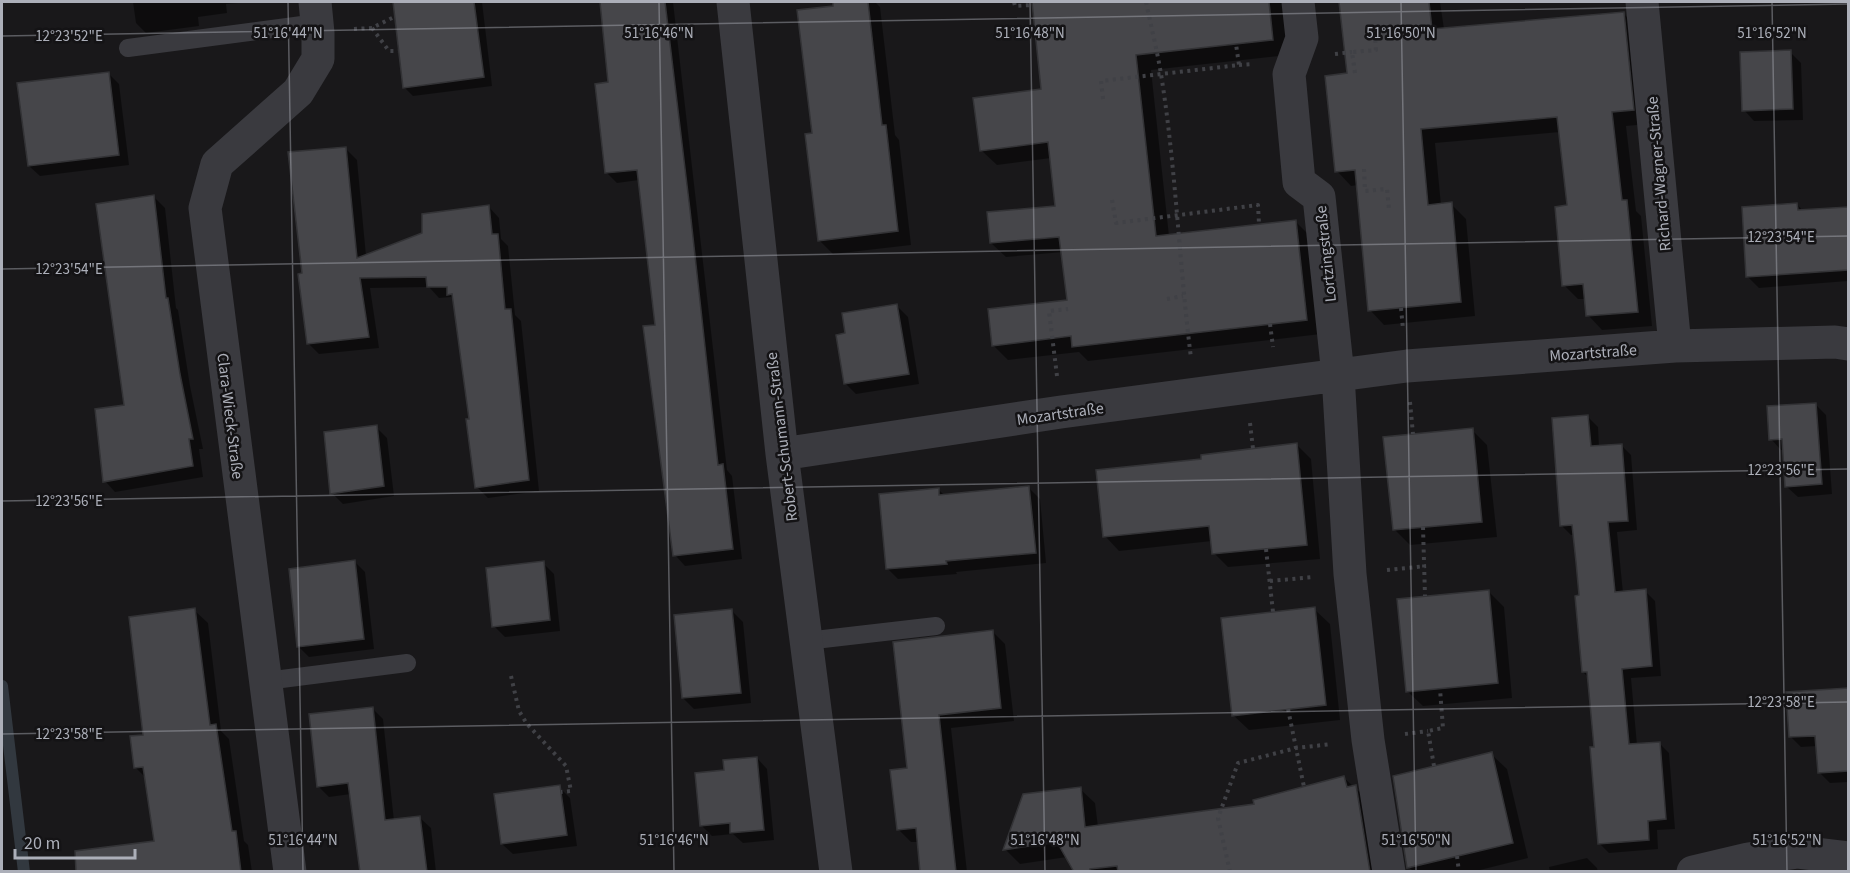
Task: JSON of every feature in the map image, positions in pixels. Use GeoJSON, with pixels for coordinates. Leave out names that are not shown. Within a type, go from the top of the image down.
{"type":"FeatureCollection","features":[{"type":"Feature","properties":{"kind":"street","name":"Robert-Schumann-Straße"},"geometry":{"type":"LineString","coordinates":[[733,2],[782,454],[836,872]]}},
{"type":"Feature","properties":{"kind":"street","name":"Lortzingstraße"},"geometry":{"type":"LineString","coordinates":[[1298,2],[1302,38],[1289,74],[1299,182],[1319,197],[1338,375]]}},
{"type":"Feature","properties":{"kind":"street","name":"Richard-Wagner-Straße"},"geometry":{"type":"LineString","coordinates":[[1642,2],[1675,346]]}},
{"type":"Feature","properties":{"kind":"street","name":"Clara-Wieck-Straße"},"geometry":{"type":"LineString","coordinates":[[290,872],[205,207],[217,164],[298,92],[318,59],[316,12]]}},
{"type":"Feature","properties":{"kind":"street","name":"Mozartstraße"},"geometry":{"type":"LineString","coordinates":[[782,454],[1061,412],[1407,366],[1675,346],[1835,342],[1848,344]]}},
{"type":"Feature","properties":{"kind":"street"},"geometry":{"type":"LineString","coordinates":[[1338,375],[1350,574],[1368,740],[1389,872]]}},
{"type":"Feature","properties":{"kind":"street"},"geometry":{"type":"LineString","coordinates":[[1693,872],[1798,852],[1848,858]]}},
{"type":"Feature","properties":{"kind":"lane"},"geometry":{"type":"LineString","coordinates":[[128,48],[316,12]]}},
{"type":"Feature","properties":{"kind":"lane"},"geometry":{"type":"LineString","coordinates":[[806,641],[936,626]]}},
{"type":"Feature","properties":{"kind":"lane"},"geometry":{"type":"LineString","coordinates":[[266,681],[407,663]]}},
{"type":"Feature","properties":{"kind":"path"},"geometry":{"type":"LineString","coordinates":[[1014,2],[1015,6],[1032,5]]}},
{"type":"Feature","properties":{"kind":"path"},"geometry":{"type":"LineString","coordinates":[[1146,2],[1161,74],[1178,216],[1183,296],[1196,395]]}},
{"type":"Feature","properties":{"kind":"path"},"geometry":{"type":"LineString","coordinates":[[352,29],[372,28],[394,17]]}},
{"type":"Feature","properties":{"kind":"path"},"geometry":{"type":"LineString","coordinates":[[1355,73],[1352,52],[1376,50],[1374,25]]}},
{"type":"Feature","properties":{"kind":"path"},"geometry":{"type":"LineString","coordinates":[[372,28],[389,51],[398,51]]}},
{"type":"Feature","properties":{"kind":"path"},"geometry":{"type":"LineString","coordinates":[[1103,99],[1101,81],[1239,65],[1236,44]]}},
{"type":"Feature","properties":{"kind":"path"},"geometry":{"type":"LineString","coordinates":[[1364,169],[1365,191],[1387,189],[1389,209]]}},
{"type":"Feature","properties":{"kind":"path"},"geometry":{"type":"LineString","coordinates":[[1112,200],[1116,224],[1258,206],[1259,224]]}},
{"type":"Feature","properties":{"kind":"path"},"geometry":{"type":"LineString","coordinates":[[1167,299],[1183,296]]}},
{"type":"Feature","properties":{"kind":"path"},"geometry":{"type":"LineString","coordinates":[[1061,412],[1049,311],[1068,309]]}},
{"type":"Feature","properties":{"kind":"path"},"geometry":{"type":"LineString","coordinates":[[1423,527],[1425,596]]}},
{"type":"Feature","properties":{"kind":"path"},"geometry":{"type":"LineString","coordinates":[[1266,549],[1273,612]]}},
{"type":"Feature","properties":{"kind":"path"},"geometry":{"type":"LineString","coordinates":[[511,676],[519,711],[527,724],[566,766],[571,791],[561,792]]}},
{"type":"Feature","properties":{"kind":"path"},"geometry":{"type":"LineString","coordinates":[[1230,872],[1218,818],[1238,763],[1296,748],[1443,728],[1440,688]]}},
{"type":"Feature","properties":{"kind":"path"},"geometry":{"type":"LineString","coordinates":[[1288,709],[1304,787]]}},
{"type":"Feature","properties":{"kind":"path"},"geometry":{"type":"LineString","coordinates":[[1428,731],[1434,766]]}},
{"type":"Feature","properties":{"kind":"path"},"geometry":{"type":"LineString","coordinates":[[1457,856],[1459,872]]}},
{"type":"Feature","properties":{"kind":"building"},"geometry":{"type":"Polygon","coordinates":[[[393,2],[474,2],[484,77],[403,88],[393,2]]]}},
{"type":"Feature","properties":{"kind":"building"},"geometry":{"type":"Polygon","coordinates":[[[600,2],[665,2],[718,465],[723,464],[733,549],[673,556],[643,326],[655,325],[637,170],[605,173],[595,84],[608,82],[600,2]]]}},
{"type":"Feature","properties":{"kind":"building"},"geometry":{"type":"Polygon","coordinates":[[[833,2],[868,2],[882,125],[886,125],[898,231],[818,241],[805,134],[812,133],[797,10],[833,6],[833,2]]]}},
{"type":"Feature","properties":{"kind":"building"},"geometry":{"type":"Polygon","coordinates":[[[1032,2],[1269,2],[1273,40],[1136,55],[1156,236],[1296,220],[1307,320],[1072,347],[1071,336],[992,346],[988,309],[1067,300],[1059,237],[990,243],[987,212],[1055,206],[1048,142],[980,151],[973,98],[1041,89],[1032,2]]]}},
{"type":"Feature","properties":{"kind":"building"},"geometry":{"type":"Polygon","coordinates":[[[1339,2],[1429,2],[1432,29],[1624,12],[1634,110],[1612,112],[1622,200],[1627,200],[1638,312],[1586,316],[1583,284],[1562,286],[1555,207],[1567,205],[1557,117],[1421,129],[1428,205],[1452,202],[1461,302],[1368,311],[1355,170],[1335,172],[1325,76],[1347,73],[1339,2]]]}},
{"type":"Feature","properties":{"kind":"building"},"geometry":{"type":"Polygon","coordinates":[[[1791,50],[1793,109],[1742,111],[1740,52],[1791,50]]]}},
{"type":"Feature","properties":{"kind":"building"},"geometry":{"type":"Polygon","coordinates":[[[109,72],[119,155],[28,166],[17,83],[109,72]]]}},
{"type":"Feature","properties":{"kind":"building"},"geometry":{"type":"Polygon","coordinates":[[[346,147],[357,258],[422,233],[422,214],[489,205],[492,234],[498,234],[505,309],[511,309],[529,480],[475,488],[466,419],[469,419],[452,294],[447,295],[447,287],[427,287],[426,277],[360,278],[369,337],[307,344],[298,274],[302,273],[288,152],[346,147]]]}},
{"type":"Feature","properties":{"kind":"building"},"geometry":{"type":"Polygon","coordinates":[[[154,195],[166,298],[168,298],[193,439],[189,439],[193,466],[103,482],[95,409],[124,405],[96,204],[154,195]]]}},
{"type":"Feature","properties":{"kind":"building"},"geometry":{"type":"Polygon","coordinates":[[[1797,203],[1798,210],[1848,207],[1848,270],[1746,277],[1742,207],[1797,203]]]}},
{"type":"Feature","properties":{"kind":"building"},"geometry":{"type":"Polygon","coordinates":[[[897,304],[909,374],[844,384],[836,335],[845,333],[842,313],[897,304]]]}},
{"type":"Feature","properties":{"kind":"building"},"geometry":{"type":"Polygon","coordinates":[[[1816,403],[1822,484],[1785,487],[1782,439],[1769,440],[1767,406],[1816,403]]]}},
{"type":"Feature","properties":{"kind":"building"},"geometry":{"type":"Polygon","coordinates":[[[1588,415],[1591,446],[1622,444],[1628,521],[1608,522],[1615,592],[1646,589],[1652,666],[1622,669],[1629,744],[1660,742],[1666,819],[1648,821],[1649,840],[1598,844],[1590,747],[1594,747],[1587,672],[1582,672],[1575,596],[1579,595],[1576,562],[1572,525],[1560,526],[1552,418],[1588,415]]]}},
{"type":"Feature","properties":{"kind":"building"},"geometry":{"type":"Polygon","coordinates":[[[377,425],[384,486],[330,494],[324,432],[377,425]]]}},
{"type":"Feature","properties":{"kind":"building"},"geometry":{"type":"Polygon","coordinates":[[[1473,428],[1482,522],[1393,530],[1383,437],[1473,428]]]}},
{"type":"Feature","properties":{"kind":"building"},"geometry":{"type":"Polygon","coordinates":[[[1297,443],[1307,545],[1212,554],[1209,526],[1103,537],[1096,470],[1201,459],[1201,455],[1297,443]]]}},
{"type":"Feature","properties":{"kind":"building"},"geometry":{"type":"Polygon","coordinates":[[[1029,486],[1036,553],[886,569],[879,494],[939,488],[939,495],[1029,486]]]}},
{"type":"Feature","properties":{"kind":"building"},"geometry":{"type":"Polygon","coordinates":[[[355,560],[364,639],[297,647],[289,569],[355,560]]]}},
{"type":"Feature","properties":{"kind":"building"},"geometry":{"type":"Polygon","coordinates":[[[544,561],[550,620],[492,627],[486,568],[544,561]]]}},
{"type":"Feature","properties":{"kind":"building"},"geometry":{"type":"Polygon","coordinates":[[[1489,590],[1498,683],[1406,692],[1397,599],[1489,590]]]}},
{"type":"Feature","properties":{"kind":"building"},"geometry":{"type":"Polygon","coordinates":[[[1315,607],[1326,705],[1232,716],[1221,618],[1315,607]]]}},
{"type":"Feature","properties":{"kind":"building"},"geometry":{"type":"Polygon","coordinates":[[[195,608],[210,725],[216,724],[232,831],[236,831],[241,872],[76,872],[75,851],[154,841],[143,767],[134,768],[130,736],[143,735],[129,617],[195,608]]]}},
{"type":"Feature","properties":{"kind":"building"},"geometry":{"type":"Polygon","coordinates":[[[732,609],[741,693],[682,698],[674,615],[732,609]]]}},
{"type":"Feature","properties":{"kind":"building"},"geometry":{"type":"Polygon","coordinates":[[[993,630],[1001,708],[939,715],[956,872],[920,872],[916,828],[897,830],[890,770],[907,768],[893,642],[993,630]]]}},
{"type":"Feature","properties":{"kind":"building"},"geometry":{"type":"Polygon","coordinates":[[[1848,688],[1848,771],[1818,773],[1815,736],[1789,737],[1786,692],[1848,688]]]}},
{"type":"Feature","properties":{"kind":"building"},"geometry":{"type":"Polygon","coordinates":[[[373,707],[385,820],[420,816],[427,872],[360,872],[348,783],[317,787],[309,714],[373,707]]]}},
{"type":"Feature","properties":{"kind":"building"},"geometry":{"type":"Polygon","coordinates":[[[1492,752],[1513,843],[1407,868],[1393,776],[1492,752]]]}},
{"type":"Feature","properties":{"kind":"building"},"geometry":{"type":"Polygon","coordinates":[[[757,757],[764,830],[730,833],[730,823],[700,826],[695,773],[724,770],[723,760],[757,757]]]}},
{"type":"Feature","properties":{"kind":"building"},"geometry":{"type":"Polygon","coordinates":[[[1344,776],[1347,787],[1356,785],[1370,872],[1118,872],[1117,866],[1090,869],[1090,872],[1074,872],[1057,842],[1003,850],[1023,794],[1081,787],[1085,827],[1254,804],[1253,800],[1344,776]]]}},
{"type":"Feature","properties":{"kind":"building"},"geometry":{"type":"Polygon","coordinates":[[[560,785],[567,835],[501,844],[494,794],[560,785]]]}},
{"type":"Feature","properties":{"kind":"waterway"},"geometry":{"type":"LineString","coordinates":[[2,686],[24,872]]}}]}
